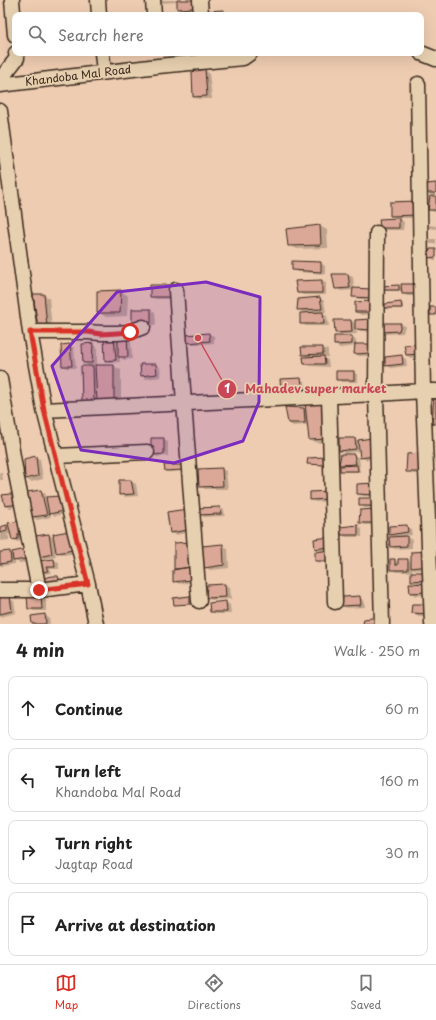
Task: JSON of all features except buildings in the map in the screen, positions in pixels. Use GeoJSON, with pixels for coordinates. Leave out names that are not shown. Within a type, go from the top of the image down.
{"type":"FeatureCollection","features":[{"type":"Feature","properties":{"kind":"street"},"geometry":{"type":"LineString","coordinates":[[12,0],[13,12]]}},
{"type":"Feature","properties":{"kind":"street"},"geometry":{"type":"LineString","coordinates":[[98,0],[99,12]]}},
{"type":"Feature","properties":{"kind":"street"},"geometry":{"type":"LineString","coordinates":[[153,0],[154,12]]}},
{"type":"Feature","properties":{"kind":"street"},"geometry":{"type":"LineString","coordinates":[[200,0],[201,12]]}},
{"type":"Feature","properties":{"kind":"street"},"geometry":{"type":"LineString","coordinates":[[424,54],[436,59]]}},
{"type":"Feature","properties":{"kind":"street"},"geometry":{"type":"LineString","coordinates":[[0,80],[17,58],[17,56]]}},
{"type":"Feature","properties":{"kind":"street"},"geometry":{"type":"LineString","coordinates":[[102,56],[104,72]]}},
{"type":"Feature","properties":{"kind":"street","name":"Khandoba Mal Road"},"geometry":{"type":"LineString","coordinates":[[0,85],[104,72],[158,59],[203,57],[243,58],[246,56]]}},
{"type":"Feature","properties":{"kind":"street"},"geometry":{"type":"LineString","coordinates":[[418,84],[430,391],[432,624]]}},
{"type":"Feature","properties":{"kind":"street"},"geometry":{"type":"LineString","coordinates":[[0,111],[30,332],[44,410],[88,584],[96,624]]}},
{"type":"Feature","properties":{"kind":"street"},"geometry":{"type":"LineString","coordinates":[[377,233],[376,394],[382,624]]}},
{"type":"Feature","properties":{"kind":"street"},"geometry":{"type":"LineString","coordinates":[[176,290],[199,601]]}},
{"type":"Feature","properties":{"kind":"street"},"geometry":{"type":"LineString","coordinates":[[30,332],[88,332],[101,334],[130,332],[143,327]]}},
{"type":"Feature","properties":{"kind":"street"},"geometry":{"type":"LineString","coordinates":[[0,379],[16,474],[39,590]]}},
{"type":"Feature","properties":{"kind":"street"},"geometry":{"type":"LineString","coordinates":[[44,410],[430,391]]}},
{"type":"Feature","properties":{"kind":"street"},"geometry":{"type":"LineString","coordinates":[[329,396],[335,602]]}},
{"type":"Feature","properties":{"kind":"street"},"geometry":{"type":"LineString","coordinates":[[56,456],[147,452]]}},
{"type":"Feature","properties":{"kind":"street"},"geometry":{"type":"LineString","coordinates":[[0,590],[39,590],[88,584]]}},
{"type":"Feature","properties":{"kind":"highlighted area"},"geometry":{"type":"Polygon","coordinates":[[[206,282],[260,297],[259,402],[243,441],[174,463],[81,450],[52,366],[117,292],[206,282]]]}},
{"type":"Feature","properties":{"kind":"place","name":"Mahadev super market"},"geometry":{"type":"Point","coordinates":[198,338]}},
{"type":"Feature","properties":{"kind":"route"},"geometry":{"type":"LineString","coordinates":[[39,590],[88,584],[44,410],[30,332],[88,332],[101,334],[130,332]]}}]}
